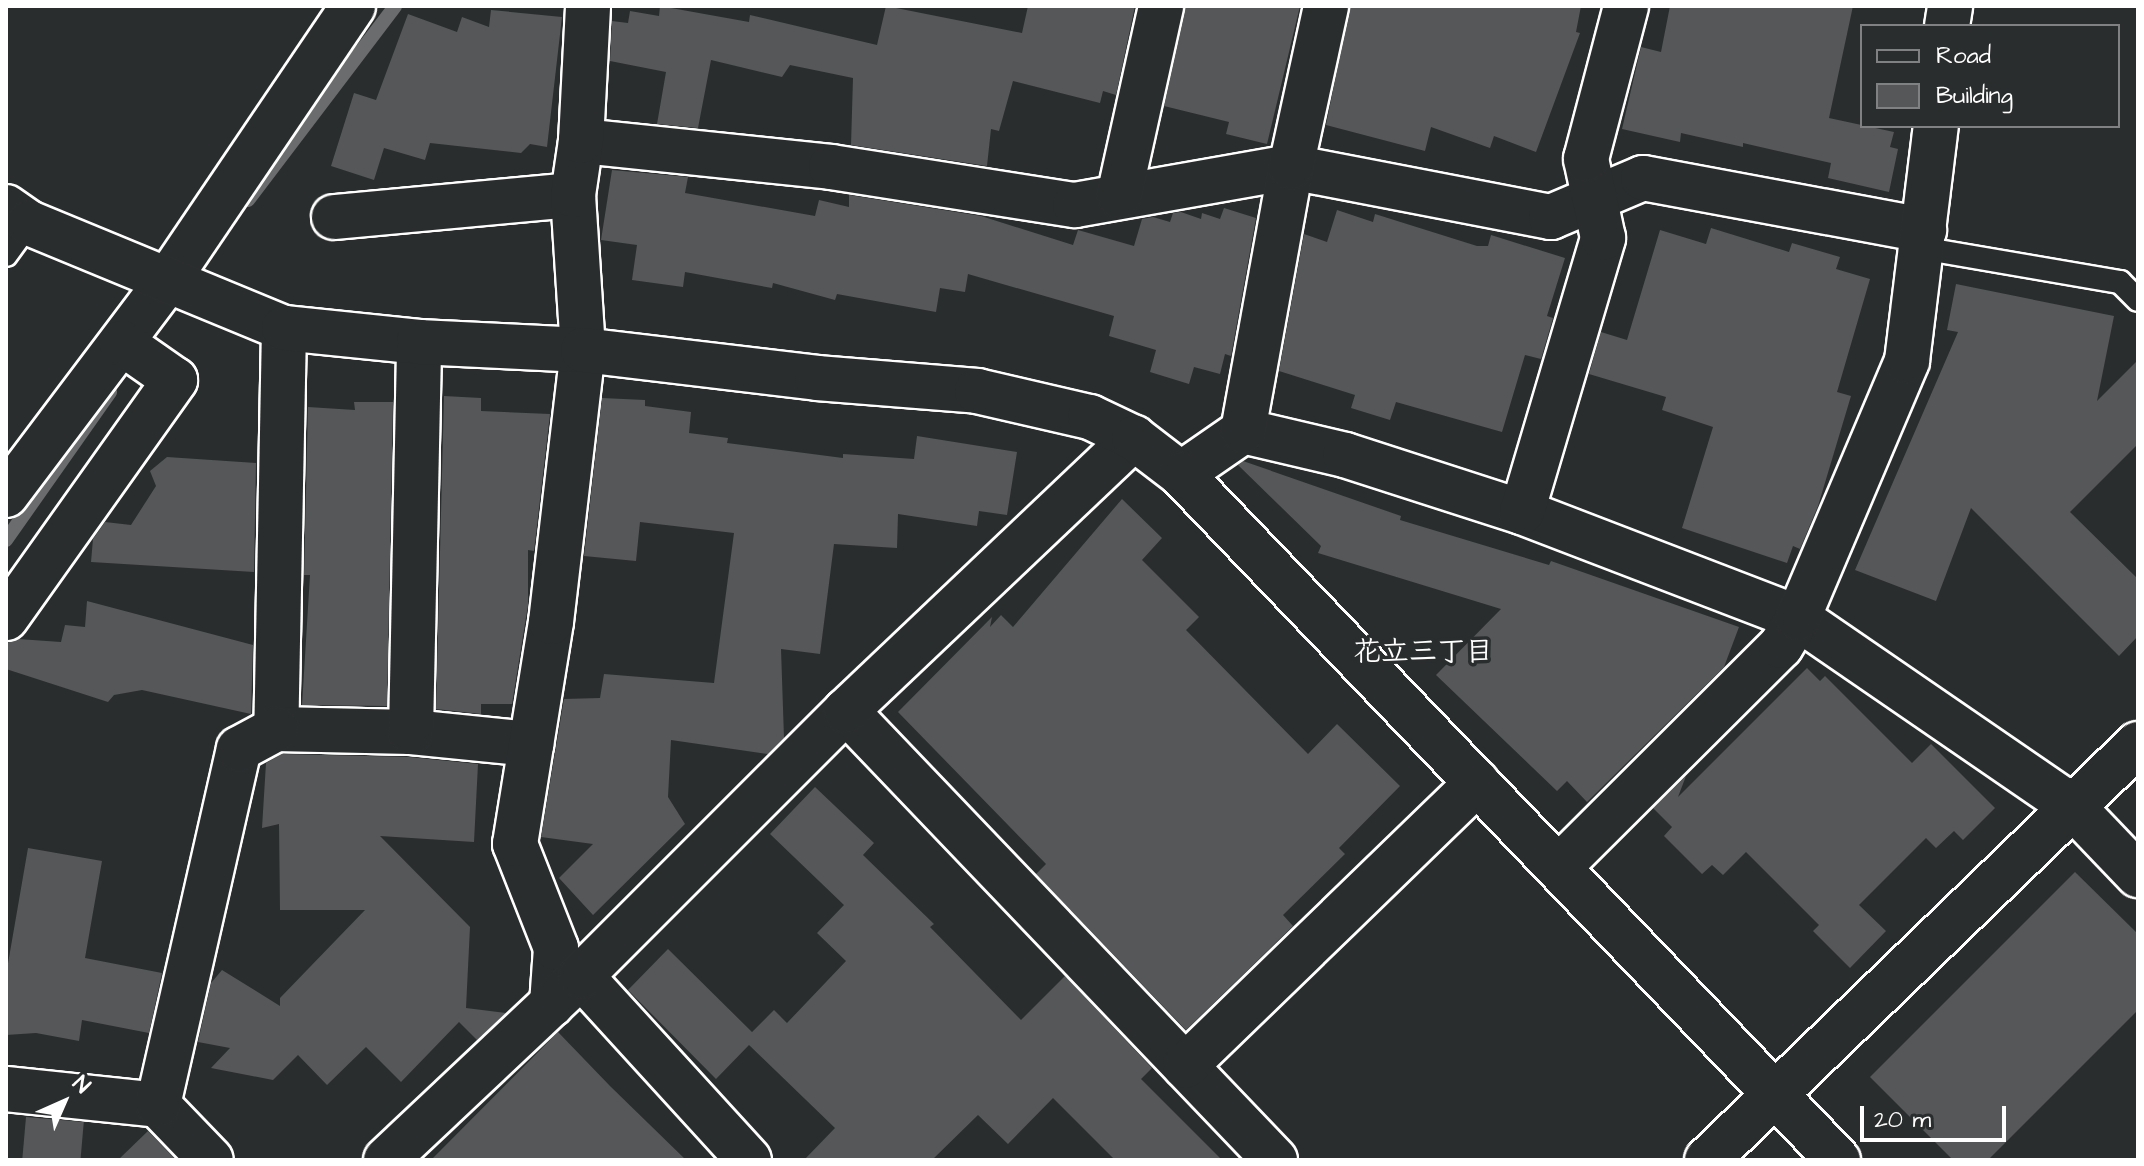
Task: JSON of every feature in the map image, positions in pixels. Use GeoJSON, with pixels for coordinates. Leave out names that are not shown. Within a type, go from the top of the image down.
{"type":"FeatureCollection","features":[{"type":"Feature","properties":{"kind":"street"},"geometry":{"type":"LineString","coordinates":[[6,495],[167,281],[353,6]]}},
{"type":"Feature","properties":{"kind":"street"},"geometry":{"type":"LineString","coordinates":[[588,6],[581,141],[573,195],[583,350],[551,622],[515,844],[556,948],[566,990],[749,1160]]}},
{"type":"Feature","properties":{"kind":"street"},"geometry":{"type":"LineString","coordinates":[[1119,196],[1161,6]]}},
{"type":"Feature","properties":{"kind":"street"},"geometry":{"type":"LineString","coordinates":[[1181,474],[1243,431],[1291,167],[1326,6]]}},
{"type":"Feature","properties":{"kind":"street"},"geometry":{"type":"LineString","coordinates":[[1522,512],[1603,238],[1586,159],[1626,6]]}},
{"type":"Feature","properties":{"kind":"street"},"geometry":{"type":"LineString","coordinates":[[1559,867],[1781,646],[1798,618],[1907,361],[1936,128]]}},
{"type":"Feature","properties":{"kind":"street"},"geometry":{"type":"LineString","coordinates":[[581,141],[831,167],[1075,205],[1291,167],[1551,217],[1643,178],[1923,239]]}},
{"type":"Feature","properties":{"kind":"street"},"geometry":{"type":"LineString","coordinates":[[334,217],[573,195]]}},
{"type":"Feature","properties":{"kind":"street"},"geometry":{"type":"LineString","coordinates":[[14,228],[167,281],[284,328],[419,342],[583,350],[817,378],[977,391],[1090,417],[1134,438],[1181,474],[1838,1160]]}},
{"type":"Feature","properties":{"kind":"street"},"geometry":{"type":"LineString","coordinates":[[276,729],[284,328]]}},
{"type":"Feature","properties":{"kind":"street"},"geometry":{"type":"LineString","coordinates":[[411,732],[419,342]]}},
{"type":"Feature","properties":{"kind":"street"},"geometry":{"type":"LineString","coordinates":[[6,618],[175,380],[122,343]]}},
{"type":"Feature","properties":{"kind":"street"},"geometry":{"type":"LineString","coordinates":[[1243,431],[1345,455],[1522,512],[1798,618],[2074,808],[2138,875]]}},
{"type":"Feature","properties":{"kind":"street"},"geometry":{"type":"LineString","coordinates":[[386,1160],[566,990],[846,711],[1134,438]]}},
{"type":"Feature","properties":{"kind":"street"},"geometry":{"type":"LineString","coordinates":[[846,711],[1275,1160]]}},
{"type":"Feature","properties":{"kind":"street"},"geometry":{"type":"LineString","coordinates":[[158,1105],[239,749],[276,729],[411,732],[531,744]]}},
{"type":"Feature","properties":{"kind":"street"},"geometry":{"type":"LineString","coordinates":[[1707,1160],[2138,744]]}},
{"type":"Feature","properties":{"kind":"street"},"geometry":{"type":"LineString","coordinates":[[1185,1066],[1477,783]]}},
{"type":"Feature","properties":{"kind":"street"},"geometry":{"type":"LineString","coordinates":[[6,1089],[158,1105],[211,1160]]}},
{"type":"Feature","properties":{"kind":"lane"},"geometry":{"type":"LineString","coordinates":[[1923,239],[2120,282],[2138,300]]}},
{"type":"Feature","properties":{"kind":"building"},"geometry":{"type":"Polygon","coordinates":[[[660,6],[749,22],[750,15],[877,45],[886,6],[1022,33],[1028,6],[1135,6],[1116,95],[1103,91],[1100,103],[1013,81],[999,131],[991,129],[987,166],[851,145],[853,78],[790,65],[782,77],[711,60],[698,128],[657,124],[666,72],[610,61],[612,21],[628,23],[630,11],[659,16],[660,6]]]}},
{"type":"Feature","properties":{"kind":"building"},"geometry":{"type":"Polygon","coordinates":[[[1185,6],[1300,6],[1267,144],[1226,134],[1229,122],[1164,106],[1185,6]]]}},
{"type":"Feature","properties":{"kind":"building"},"geometry":{"type":"Polygon","coordinates":[[[1350,6],[1581,6],[1576,32],[1580,33],[1536,152],[1494,136],[1490,148],[1431,127],[1425,151],[1326,125],[1350,6]]]}},
{"type":"Feature","properties":{"kind":"building"},"geometry":{"type":"Polygon","coordinates":[[[1670,6],[1853,6],[1829,118],[1860,125],[1860,128],[1894,132],[1890,147],[1898,149],[1889,192],[1828,178],[1831,163],[1743,143],[1743,147],[1681,133],[1680,142],[1622,129],[1641,47],[1661,52],[1670,6]]]}},
{"type":"Feature","properties":{"kind":"building"},"geometry":{"type":"Polygon","coordinates":[[[491,10],[562,17],[547,147],[530,144],[521,153],[430,143],[425,160],[384,148],[374,180],[331,166],[354,93],[376,100],[408,14],[457,32],[462,17],[489,27],[491,10]]]}},
{"type":"Feature","properties":{"kind":"building"},"geometry":{"type":"Polygon","coordinates":[[[612,170],[688,177],[685,193],[815,216],[819,200],[849,207],[849,195],[981,216],[1073,245],[1078,230],[1134,246],[1142,219],[1153,217],[1170,222],[1173,213],[1181,212],[1201,219],[1202,213],[1220,219],[1224,208],[1256,218],[1231,356],[1225,354],[1220,374],[1194,367],[1189,384],[1150,372],[1156,350],[1109,336],[1114,316],[968,274],[965,292],[940,288],[936,312],[837,294],[835,300],[773,283],[772,288],[685,272],[683,287],[632,280],[637,245],[601,240],[612,170]]]}},
{"type":"Feature","properties":{"kind":"building"},"geometry":{"type":"Polygon","coordinates":[[[1337,210],[1373,222],[1375,214],[1477,246],[1488,246],[1491,235],[1565,258],[1547,316],[1553,318],[1541,359],[1525,355],[1502,432],[1396,402],[1390,420],[1351,408],[1355,395],[1279,371],[1304,234],[1327,242],[1337,210]]]}},
{"type":"Feature","properties":{"kind":"building"},"geometry":{"type":"Polygon","coordinates":[[[1711,228],[1789,252],[1792,243],[1840,257],[1836,269],[1870,279],[1837,392],[1851,396],[1818,506],[1800,549],[1793,546],[1787,563],[1682,528],[1713,427],[1662,410],[1666,397],[1589,374],[1601,332],[1627,340],[1660,230],[1706,244],[1711,228]]]}},
{"type":"Feature","properties":{"kind":"building"},"geometry":{"type":"Polygon","coordinates":[[[1956,284],[2114,316],[2097,401],[2138,360],[2138,444],[2070,512],[2138,579],[2138,636],[2119,656],[1971,508],[1936,601],[1855,570],[1958,332],[1947,330],[1956,284]]]}},
{"type":"Feature","properties":{"kind":"building"},"geometry":{"type":"Polygon","coordinates":[[[444,396],[481,398],[481,411],[550,414],[534,551],[528,550],[528,605],[512,704],[481,704],[481,714],[436,709],[444,396]]]}},
{"type":"Feature","properties":{"kind":"building"},"geometry":{"type":"Polygon","coordinates":[[[602,398],[645,400],[645,406],[691,412],[689,433],[728,438],[727,443],[843,458],[843,454],[914,459],[917,436],[1017,452],[1007,515],[979,511],[977,526],[898,514],[897,548],[834,544],[820,654],[781,649],[784,738],[768,754],[671,740],[668,797],[685,824],[593,915],[559,878],[593,844],[541,837],[564,699],[600,698],[604,674],[714,683],[734,533],[640,522],[636,561],[584,556],[602,398]]]}},
{"type":"Feature","properties":{"kind":"building"},"geometry":{"type":"Polygon","coordinates":[[[354,402],[393,402],[387,706],[302,705],[310,575],[304,575],[308,407],[355,410],[354,402]]]}},
{"type":"Feature","properties":{"kind":"building"},"geometry":{"type":"Polygon","coordinates":[[[167,457],[256,463],[254,572],[91,562],[93,539],[105,522],[131,525],[156,486],[150,471],[167,457]]]}},
{"type":"Feature","properties":{"kind":"building"},"geometry":{"type":"Polygon","coordinates":[[[1243,461],[1401,516],[1400,520],[1549,565],[1551,561],[1739,627],[1724,667],[1587,802],[1567,781],[1557,791],[1436,675],[1501,609],[1318,553],[1321,546],[1238,465],[1243,461]]]}},
{"type":"Feature","properties":{"kind":"building"},"geometry":{"type":"Polygon","coordinates":[[[1122,499],[1162,538],[1142,560],[1199,617],[1186,630],[1308,754],[1337,724],[1400,786],[1339,848],[1345,854],[1283,915],[1293,926],[1186,1030],[1036,874],[1046,864],[898,712],[992,617],[990,627],[1001,615],[1013,627],[1122,499]]]}},
{"type":"Feature","properties":{"kind":"building"},"geometry":{"type":"Polygon","coordinates":[[[87,601],[253,645],[251,714],[142,690],[114,695],[108,702],[6,669],[6,643],[18,639],[61,642],[65,625],[85,627],[87,601]]]}},
{"type":"Feature","properties":{"kind":"building"},"geometry":{"type":"Polygon","coordinates":[[[1807,668],[1820,681],[1825,676],[1912,763],[1931,744],[1995,808],[1963,840],[1954,831],[1936,848],[1926,838],[1859,905],[1886,931],[1850,968],[1813,931],[1819,925],[1746,852],[1723,875],[1712,865],[1702,874],[1664,836],[1672,827],[1653,808],[1686,776],[1678,797],[1807,668]]]}},
{"type":"Feature","properties":{"kind":"building"},"geometry":{"type":"Polygon","coordinates":[[[282,754],[409,757],[478,764],[474,842],[380,836],[470,927],[466,1008],[506,1013],[477,1040],[459,1022],[401,1082],[366,1047],[327,1085],[298,1055],[273,1080],[211,1068],[230,1048],[198,1042],[211,983],[222,970],[280,1006],[280,998],[365,910],[280,910],[279,824],[262,828],[266,763],[282,754]]]}},
{"type":"Feature","properties":{"kind":"building"},"geometry":{"type":"Polygon","coordinates":[[[815,787],[874,843],[863,855],[934,924],[930,927],[1021,1020],[1065,976],[1152,1068],[1141,1079],[1222,1160],[1115,1160],[1053,1098],[1008,1144],[978,1115],[932,1160],[804,1160],[835,1128],[749,1045],[716,1079],[628,990],[668,949],[752,1032],[774,1010],[787,1023],[846,961],[817,933],[844,905],[770,834],[815,787]]]}},
{"type":"Feature","properties":{"kind":"building"},"geometry":{"type":"Polygon","coordinates":[[[28,848],[102,861],[85,958],[162,973],[149,1033],[82,1020],[79,1041],[36,1033],[6,1035],[6,975],[28,848]]]}},
{"type":"Feature","properties":{"kind":"building"},"geometry":{"type":"Polygon","coordinates":[[[2075,872],[2138,934],[2138,1010],[1988,1160],[1953,1160],[1870,1077],[2075,872]]]}},
{"type":"Feature","properties":{"kind":"building"},"geometry":{"type":"Polygon","coordinates":[[[558,1032],[610,1086],[686,1160],[431,1160],[558,1032]]]}},
{"type":"Feature","properties":{"kind":"building"},"geometry":{"type":"Polygon","coordinates":[[[26,1117],[84,1122],[80,1160],[22,1160],[26,1117]]]}},
{"type":"Feature","properties":{"kind":"building"},"geometry":{"type":"Polygon","coordinates":[[[148,1131],[176,1160],[118,1160],[148,1131]]]}},
{"type":"Feature","properties":{"kind":"waterway"},"geometry":{"type":"LineString","coordinates":[[248,200],[395,6]]}},
{"type":"Feature","properties":{"kind":"waterway"},"geometry":{"type":"LineString","coordinates":[[6,540],[110,392]]}},
{"type":"Feature","properties":{"kind":"district","name":"花立三丁目"},"geometry":{"type":"Point","coordinates":[1423,652]}}]}
